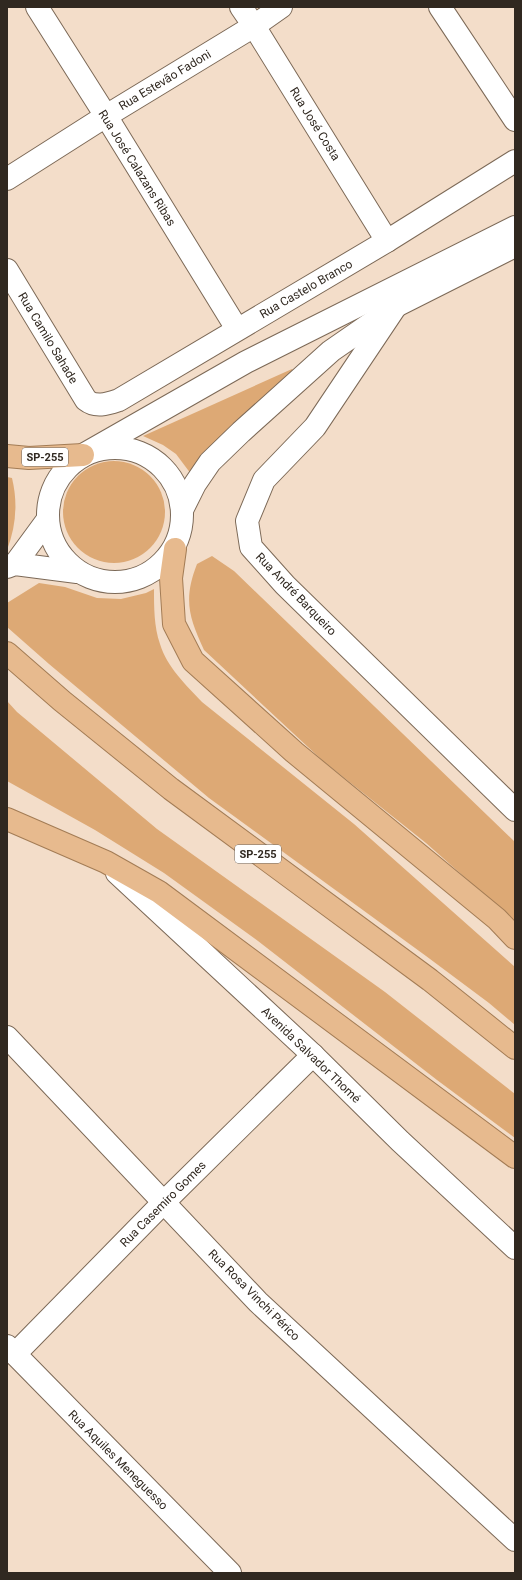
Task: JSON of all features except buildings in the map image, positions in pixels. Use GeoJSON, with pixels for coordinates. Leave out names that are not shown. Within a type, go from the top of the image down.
{"type":"FeatureCollection","features":[{"type":"Feature","properties":{"kind":"highway","name":"SP-255"},"geometry":{"type":"LineString","coordinates":[[7,456],[29,458],[83,455]]}},
{"type":"Feature","properties":{"kind":"highway"},"geometry":{"type":"LineString","coordinates":[[175,549],[171,578],[174,624],[193,661],[294,752],[497,919],[515,938]]}},
{"type":"Feature","properties":{"kind":"highway","name":"SP-255"},"geometry":{"type":"LineString","coordinates":[[7,653],[62,701],[171,790],[430,980],[515,1048]]}},
{"type":"Feature","properties":{"kind":"highway"},"geometry":{"type":"LineString","coordinates":[[7,819],[106,862],[159,892],[515,1157]]}},
{"type":"Feature","properties":{"kind":"street","name":"Rua José Calazans Ribas"},"geometry":{"type":"LineString","coordinates":[[37,7],[237,329]]}},
{"type":"Feature","properties":{"kind":"street","name":"Rua José Costa"},"geometry":{"type":"LineString","coordinates":[[241,7],[387,241]]}},
{"type":"Feature","properties":{"kind":"street","name":"Rua Estevão Fadoni"},"geometry":{"type":"LineString","coordinates":[[7,179],[106,116],[254,26],[281,7]]}},
{"type":"Feature","properties":{"kind":"street"},"geometry":{"type":"LineString","coordinates":[[440,7],[515,120]]}},
{"type":"Feature","properties":{"kind":"street","name":"Rua Castelo Branco"},"geometry":{"type":"LineString","coordinates":[[91,404],[107,404],[119,400],[387,241],[515,160]]}},
{"type":"Feature","properties":{"kind":"street"},"geometry":{"type":"LineString","coordinates":[[77,572],[64,560],[55,546],[48,520],[51,493],[60,476],[83,455],[246,362],[515,227]]}},
{"type":"Feature","properties":{"kind":"street"},"geometry":{"type":"LineString","coordinates":[[182,510],[195,484],[210,462],[330,351],[396,306],[515,246]]}},
{"type":"Feature","properties":{"kind":"street","name":"Rua Camilo Sahade"},"geometry":{"type":"LineString","coordinates":[[7,270],[79,390],[91,404]]}},
{"type":"Feature","properties":{"kind":"street","name":"Rua André Barqueiro"},"geometry":{"type":"LineString","coordinates":[[396,306],[315,427],[264,480],[247,521],[251,547],[285,585],[515,810]]}},
{"type":"Feature","properties":{"kind":"street"},"geometry":{"type":"LineString","coordinates":[[11,565],[77,572],[97,581],[120,584],[141,578],[160,566],[175,549],[180,538],[182,502],[174,480],[160,463],[140,451],[117,447],[83,455]]}},
{"type":"Feature","properties":{"kind":"street"},"geometry":{"type":"LineString","coordinates":[[11,565],[48,520]]}},
{"type":"Feature","properties":{"kind":"street","name":"Avenida Salvador Thomé"},"geometry":{"type":"LineString","coordinates":[[106,862],[313,1055],[400,1141],[515,1248]]}},
{"type":"Feature","properties":{"kind":"street","name":"Rua Rosa Vinchi Périco"},"geometry":{"type":"LineString","coordinates":[[7,1037],[258,1302],[515,1540]]}},
{"type":"Feature","properties":{"kind":"street","name":"Rua Casemiro Gomes"},"geometry":{"type":"LineString","coordinates":[[11,1350],[313,1055]]}},
{"type":"Feature","properties":{"kind":"street","name":"Rua Aquiles Meneguesso"},"geometry":{"type":"LineString","coordinates":[[11,1350],[230,1573]]}},
{"type":"Feature","properties":{"kind":"shaded area"},"geometry":{"type":"Polygon","coordinates":[[[292,369],[299,378],[191,474],[176,454],[163,445],[143,436],[292,369]]]}},
{"type":"Feature","properties":{"kind":"shaded area"},"geometry":{"type":"Polygon","coordinates":[[[114,461],[124,462],[143,469],[157,483],[164,502],[164,522],[157,541],[143,555],[124,562],[114,563],[104,562],[85,555],[71,541],[64,522],[63,512],[64,502],[71,483],[85,469],[104,462],[114,461]]]}},
{"type":"Feature","properties":{"kind":"shaded area"},"geometry":{"type":"Polygon","coordinates":[[[7,477],[12,478],[14,487],[15,514],[7,550],[7,477]]]}},
{"type":"Feature","properties":{"kind":"shaded area"},"geometry":{"type":"Polygon","coordinates":[[[212,556],[234,571],[515,842],[515,922],[426,843],[323,761],[204,650],[192,618],[189,598],[190,588],[197,564],[212,556]]]}},
{"type":"Feature","properties":{"kind":"shaded area"},"geometry":{"type":"Polygon","coordinates":[[[39,583],[65,587],[97,598],[121,599],[146,593],[154,589],[155,624],[163,652],[172,668],[202,702],[354,824],[515,967],[515,1025],[489,1003],[426,956],[209,798],[7,627],[7,603],[39,583]]]}},
{"type":"Feature","properties":{"kind":"shaded area"},"geometry":{"type":"Polygon","coordinates":[[[7,701],[17,712],[157,829],[385,992],[515,1094],[515,1138],[437,1080],[258,941],[164,873],[95,830],[7,781],[7,701]]]}}]}
